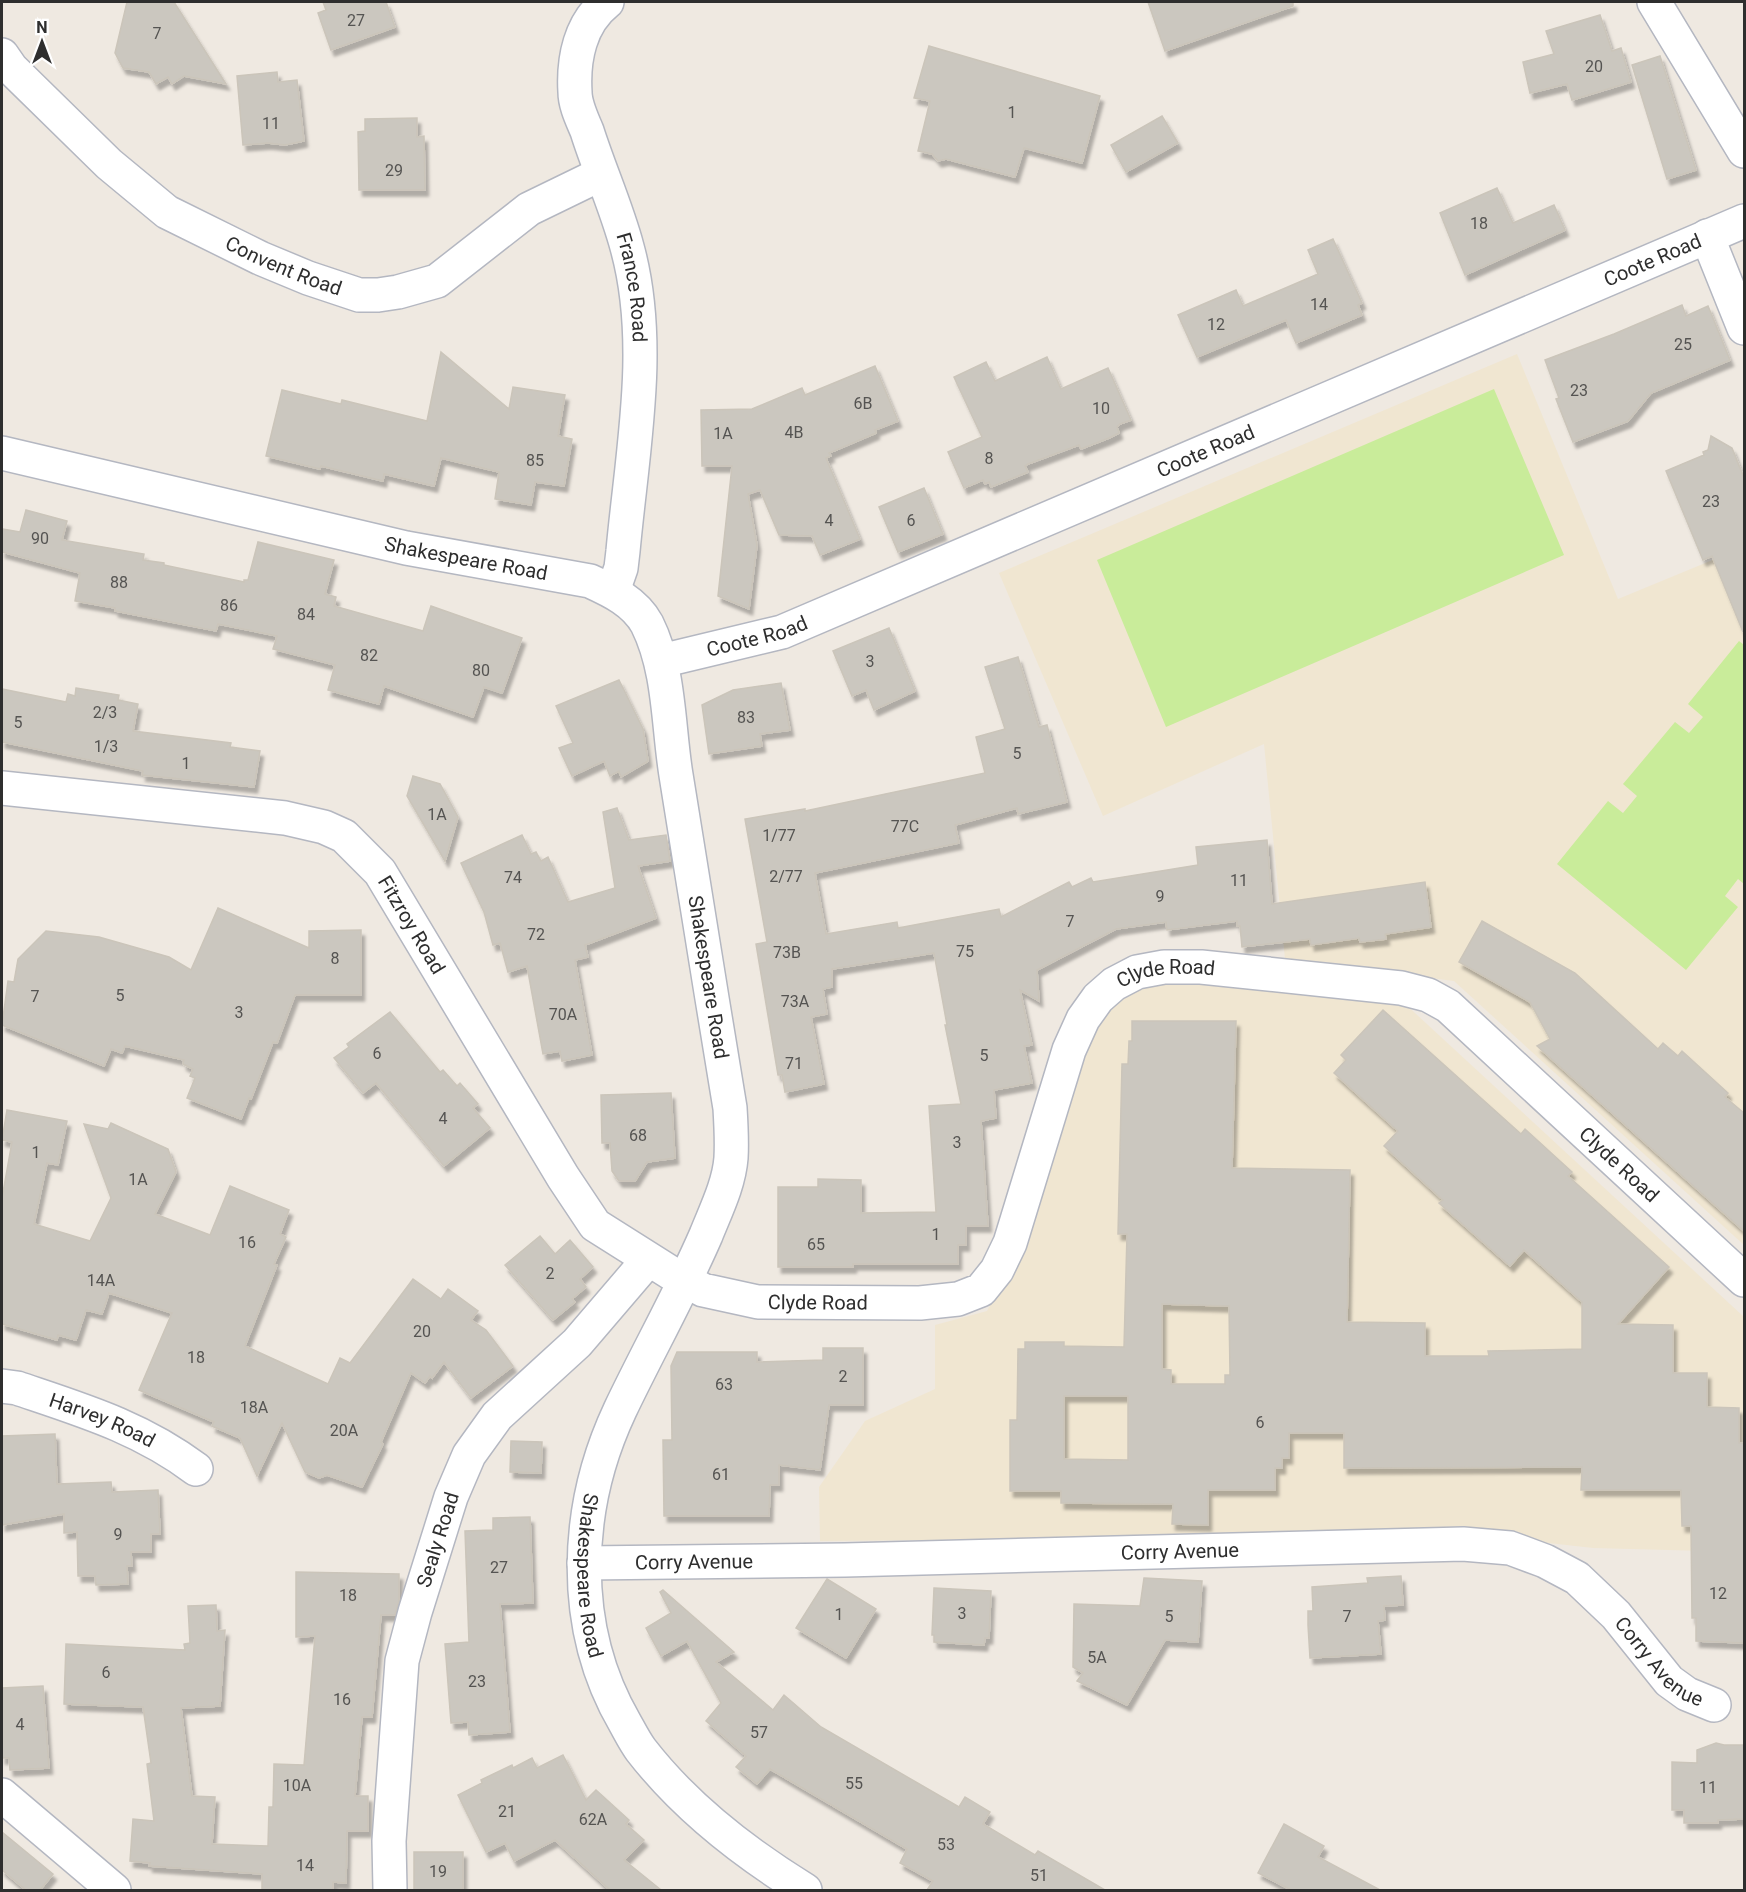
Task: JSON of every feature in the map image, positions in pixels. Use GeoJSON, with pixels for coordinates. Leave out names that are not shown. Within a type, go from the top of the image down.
{"type":"FeatureCollection","features":[{"type":"Feature","properties":{"kind":"street","name":"France Road"},"geometry":{"type":"LineString","coordinates":[[607,2],[601,6],[581,36],[574,64],[575,95],[627,246],[636,289],[640,329],[641,366],[621,568],[613,591]]}},
{"type":"Feature","properties":{"kind":"street"},"geometry":{"type":"LineString","coordinates":[[1654,2],[1744,150]]}},
{"type":"Feature","properties":{"kind":"street","name":"Convent Road"},"geometry":{"type":"LineString","coordinates":[[2,55],[19,75],[109,164],[167,212],[260,258],[308,278],[359,295],[398,292],[437,281],[529,208],[601,174]]}},
{"type":"Feature","properties":{"kind":"street","name":"Coote Road"},"geometry":{"type":"LineString","coordinates":[[662,662],[782,632],[1744,221]]}},
{"type":"Feature","properties":{"kind":"street"},"geometry":{"type":"LineString","coordinates":[[1707,236],[1744,328]]}},
{"type":"Feature","properties":{"kind":"street","name":"Shakespeare Road"},"geometry":{"type":"LineString","coordinates":[[2,453],[406,548],[590,581],[613,591],[631,604],[646,623],[662,662],[673,760],[730,1108],[731,1159],[724,1190],[686,1281],[619,1411],[597,1467],[585,1527],[585,1597],[593,1648],[615,1706],[640,1748],[676,1791],[715,1828],[758,1860],[805,1890]]}},
{"type":"Feature","properties":{"kind":"street","name":"Fitzroy Road"},"geometry":{"type":"LineString","coordinates":[[2,788],[285,818],[324,827],[344,836],[380,872],[563,1177],[595,1225],[648,1260],[686,1281]]}},
{"type":"Feature","properties":{"kind":"street","name":"Clyde Road"},"geometry":{"type":"LineString","coordinates":[[686,1281],[723,1296],[758,1302],[920,1303],[958,1299],[981,1290],[997,1270],[1010,1243],[1069,1050],[1083,1019],[1098,998],[1114,984],[1137,972],[1164,968],[1200,967],[1401,988],[1428,994],[1448,1006],[1744,1280]]}},
{"type":"Feature","properties":{"kind":"street","name":"Sealy Road"},"geometry":{"type":"LineString","coordinates":[[390,1890],[389,1841],[402,1661],[414,1612],[451,1497],[469,1455],[497,1416],[577,1343],[648,1260]]}},
{"type":"Feature","properties":{"kind":"street","name":"Harvey Road"},"geometry":{"type":"LineString","coordinates":[[2,1386],[27,1392],[128,1428],[170,1449],[196,1469]]}},
{"type":"Feature","properties":{"kind":"street","name":"Corry Avenue"},"geometry":{"type":"LineString","coordinates":[[584,1563],[893,1559],[1463,1545],[1510,1548],[1545,1561],[1577,1578],[1616,1615],[1669,1681],[1687,1695],[1714,1705]]}},
{"type":"Feature","properties":{"kind":"street"},"geometry":{"type":"LineString","coordinates":[[2,1795],[114,1890]]}},
{"type":"Feature","properties":{"kind":"shaded area"},"geometry":{"type":"Polygon","coordinates":[[[1517,354],[1618,599],[1744,547],[1744,1245],[1454,981],[1285,959],[1264,744],[1103,816],[999,573],[1517,354]]]}},
{"type":"Feature","properties":{"kind":"shaded area"},"geometry":{"type":"Polygon","coordinates":[[[1162,978],[1402,1001],[1744,1317],[1744,1552],[1593,1548],[1478,1535],[820,1541],[819,1487],[865,1421],[935,1389],[935,1325],[987,1311],[998,1290],[1084,1020],[1162,978]]]}},
{"type":"Feature","properties":{"kind":"green space"},"geometry":{"type":"Polygon","coordinates":[[[1494,389],[1564,555],[1166,727],[1097,560],[1494,389]]]}},
{"type":"Feature","properties":{"kind":"green space"},"geometry":{"type":"Polygon","coordinates":[[[1739,641],[1744,645],[1744,884],[1738,879],[1725,896],[1738,907],[1686,970],[1557,864],[1608,801],[1623,813],[1637,796],[1623,784],[1675,722],[1689,733],[1703,717],[1688,704],[1739,641]]]}},
{"type":"Feature","properties":{"kind":"building"},"geometry":{"type":"Polygon","coordinates":[[[127,2],[174,2],[226,84],[184,76],[172,84],[168,77],[156,84],[149,72],[123,68],[115,53],[127,2]]]}},
{"type":"Feature","properties":{"kind":"building"},"geometry":{"type":"Polygon","coordinates":[[[323,2],[386,2],[395,27],[331,50],[318,13],[326,10],[323,2]]]}},
{"type":"Feature","properties":{"kind":"building"},"geometry":{"type":"Polygon","coordinates":[[[1148,2],[1293,2],[1293,6],[1165,51],[1148,2]]]}},
{"type":"Feature","properties":{"kind":"building"},"geometry":{"type":"Polygon","coordinates":[[[1600,15],[1612,51],[1621,48],[1631,82],[1572,100],[1567,84],[1530,93],[1523,62],[1554,54],[1546,31],[1600,15]]]}},
{"type":"Feature","properties":{"kind":"building"},"geometry":{"type":"Polygon","coordinates":[[[929,46],[1100,96],[1082,163],[1024,148],[1015,177],[946,159],[938,161],[932,154],[918,151],[930,101],[914,98],[929,46]]]}},
{"type":"Feature","properties":{"kind":"building"},"geometry":{"type":"Polygon","coordinates":[[[1660,56],[1696,170],[1667,179],[1632,65],[1660,56]]]}},
{"type":"Feature","properties":{"kind":"building"},"geometry":{"type":"Polygon","coordinates":[[[277,72],[278,82],[297,80],[304,141],[285,145],[268,143],[243,145],[237,76],[277,72]]]}},
{"type":"Feature","properties":{"kind":"building"},"geometry":{"type":"Polygon","coordinates":[[[1162,116],[1178,143],[1126,172],[1111,145],[1162,116]]]}},
{"type":"Feature","properties":{"kind":"building"},"geometry":{"type":"Polygon","coordinates":[[[417,118],[417,137],[424,136],[425,190],[359,190],[358,132],[365,131],[365,119],[417,118]]]}},
{"type":"Feature","properties":{"kind":"building"},"geometry":{"type":"Polygon","coordinates":[[[1497,188],[1513,223],[1554,205],[1565,230],[1465,275],[1440,213],[1497,188]]]}},
{"type":"Feature","properties":{"kind":"building"},"geometry":{"type":"Polygon","coordinates":[[[1333,239],[1362,303],[1358,305],[1362,315],[1296,343],[1286,320],[1197,357],[1178,315],[1236,290],[1243,306],[1318,274],[1308,250],[1333,239]]]}},
{"type":"Feature","properties":{"kind":"building"},"geometry":{"type":"Polygon","coordinates":[[[1682,305],[1686,316],[1708,306],[1730,360],[1651,393],[1628,421],[1573,442],[1556,399],[1559,398],[1545,360],[1682,305]]]}},
{"type":"Feature","properties":{"kind":"building"},"geometry":{"type":"Polygon","coordinates":[[[441,352],[509,409],[513,387],[565,395],[558,436],[572,439],[564,486],[535,482],[531,505],[495,499],[499,472],[441,458],[434,486],[384,474],[383,481],[266,456],[282,390],[341,404],[342,400],[427,421],[441,352]]]}},
{"type":"Feature","properties":{"kind":"building"},"geometry":{"type":"Polygon","coordinates":[[[1047,357],[1061,389],[1108,368],[1131,420],[1120,424],[1117,427],[1119,433],[1109,438],[1081,449],[1079,445],[1028,464],[1025,466],[1028,472],[991,487],[989,482],[985,484],[983,480],[964,488],[948,452],[982,437],[954,377],[986,362],[995,381],[1047,357]]]}},
{"type":"Feature","properties":{"kind":"building"},"geometry":{"type":"Polygon","coordinates":[[[875,366],[898,421],[829,453],[831,456],[826,458],[860,539],[820,555],[812,536],[779,535],[760,490],[748,494],[757,545],[749,609],[718,596],[732,466],[702,466],[701,410],[752,409],[802,388],[805,395],[875,366]]]}},
{"type":"Feature","properties":{"kind":"building"},"geometry":{"type":"Polygon","coordinates":[[[1711,436],[1732,448],[1744,478],[1743,632],[1712,556],[1703,560],[1666,471],[1704,455],[1703,452],[1708,450],[1711,436]]]}},
{"type":"Feature","properties":{"kind":"building"},"geometry":{"type":"Polygon","coordinates":[[[924,488],[943,534],[898,552],[879,507],[924,488]]]}},
{"type":"Feature","properties":{"kind":"building"},"geometry":{"type":"Polygon","coordinates":[[[26,510],[67,521],[62,540],[144,554],[143,560],[244,582],[248,580],[258,542],[334,560],[325,594],[336,597],[334,606],[423,631],[431,606],[522,638],[502,693],[484,687],[473,717],[384,686],[379,704],[328,690],[335,665],[273,649],[277,636],[218,624],[216,631],[75,601],[80,573],[2,552],[2,529],[20,532],[26,510]]]}},
{"type":"Feature","properties":{"kind":"building"},"geometry":{"type":"Polygon","coordinates":[[[889,628],[915,691],[874,710],[866,690],[852,696],[833,651],[889,628]]]}},
{"type":"Feature","properties":{"kind":"building"},"geometry":{"type":"Polygon","coordinates":[[[1018,657],[1039,727],[1047,725],[1067,802],[1018,814],[1017,808],[955,825],[959,843],[815,873],[826,934],[897,922],[898,928],[999,909],[1001,917],[1069,882],[1072,887],[1091,878],[1093,882],[1198,865],[1196,847],[1267,840],[1272,904],[1425,882],[1431,927],[1385,934],[1386,939],[1360,942],[1359,938],[1311,945],[1310,939],[1242,947],[1240,926],[1237,926],[1237,921],[1167,930],[1166,922],[1116,929],[1037,970],[1039,1001],[1020,990],[1032,1045],[1024,1046],[1032,1083],[994,1090],[996,1118],[981,1121],[988,1226],[966,1226],[966,1245],[958,1245],[958,1264],[778,1267],[778,1187],[818,1187],[818,1179],[861,1180],[861,1213],[936,1212],[929,1106],[961,1104],[945,1025],[947,1025],[934,953],[832,969],[832,987],[823,989],[827,1014],[811,1017],[824,1084],[785,1092],[782,1075],[778,1075],[756,944],[767,942],[745,819],[805,809],[805,811],[985,773],[976,737],[1005,729],[985,667],[1018,657]]]}},
{"type":"Feature","properties":{"kind":"building"},"geometry":{"type":"Polygon","coordinates":[[[619,680],[643,729],[648,761],[621,777],[619,771],[610,776],[604,761],[572,776],[559,748],[573,743],[556,706],[619,680]]]}},
{"type":"Feature","properties":{"kind":"building"},"geometry":{"type":"Polygon","coordinates":[[[781,683],[790,730],[760,734],[762,746],[709,754],[702,705],[733,690],[781,683]]]}},
{"type":"Feature","properties":{"kind":"building"},"geometry":{"type":"Polygon","coordinates":[[[76,688],[119,695],[118,700],[138,704],[133,731],[231,743],[230,747],[260,751],[254,787],[142,775],[143,771],[2,742],[2,689],[66,702],[68,694],[75,696],[76,688]]]}},
{"type":"Feature","properties":{"kind":"building"},"geometry":{"type":"Polygon","coordinates":[[[413,776],[440,784],[458,817],[445,861],[407,796],[413,776]]]}},
{"type":"Feature","properties":{"kind":"building"},"geometry":{"type":"Polygon","coordinates":[[[617,808],[629,840],[666,835],[670,861],[638,866],[656,918],[585,945],[588,957],[575,960],[592,1055],[562,1061],[560,1051],[543,1054],[527,966],[508,972],[500,943],[493,945],[484,912],[461,863],[522,835],[531,854],[536,852],[541,861],[548,857],[568,902],[615,888],[603,812],[617,808]]]}},
{"type":"Feature","properties":{"kind":"building"},"geometry":{"type":"Polygon","coordinates":[[[218,908],[309,948],[309,931],[361,930],[361,995],[295,995],[277,1043],[273,1042],[241,1119],[187,1098],[195,1078],[190,1076],[193,1069],[183,1064],[184,1060],[125,1046],[122,1053],[111,1049],[104,1066],[2,1025],[8,981],[14,982],[18,959],[46,931],[99,937],[169,957],[191,970],[218,908]]]}},
{"type":"Feature","properties":{"kind":"building"},"geometry":{"type":"Polygon","coordinates":[[[1482,921],[1575,973],[1658,1049],[1663,1043],[1678,1056],[1682,1051],[1728,1093],[1725,1097],[1744,1113],[1744,1231],[1537,1046],[1550,1039],[1530,1002],[1459,962],[1482,921]]]}},
{"type":"Feature","properties":{"kind":"building"},"geometry":{"type":"Polygon","coordinates":[[[1383,1010],[1521,1134],[1525,1129],[1572,1172],[1568,1176],[1669,1267],[1618,1324],[1673,1325],[1673,1373],[1707,1373],[1707,1407],[1739,1408],[1739,1443],[1744,1443],[1744,1643],[1696,1641],[1696,1618],[1692,1618],[1691,1526],[1682,1526],[1681,1490],[1581,1490],[1582,1467],[1344,1468],[1344,1433],[1289,1433],[1289,1458],[1282,1458],[1282,1468],[1275,1468],[1275,1490],[1208,1490],[1208,1525],[1172,1524],[1173,1504],[1061,1503],[1061,1491],[1010,1491],[1010,1420],[1017,1420],[1018,1349],[1025,1349],[1025,1342],[1064,1342],[1064,1346],[1124,1347],[1127,1234],[1118,1234],[1122,1064],[1128,1064],[1129,1041],[1132,1041],[1132,1021],[1236,1021],[1232,1168],[1350,1170],[1347,1322],[1425,1323],[1425,1356],[1489,1356],[1488,1351],[1582,1349],[1582,1302],[1524,1250],[1510,1266],[1439,1203],[1443,1200],[1384,1146],[1398,1131],[1334,1073],[1346,1060],[1341,1055],[1383,1010]],[[1162,1304],[1162,1369],[1171,1370],[1171,1384],[1225,1384],[1225,1375],[1230,1375],[1229,1306],[1162,1304]],[[1064,1396],[1064,1459],[1128,1460],[1128,1396],[1064,1396]]]}},
{"type":"Feature","properties":{"kind":"building"},"geometry":{"type":"Polygon","coordinates":[[[390,1012],[440,1072],[443,1070],[457,1086],[460,1083],[478,1104],[473,1108],[490,1128],[444,1166],[376,1083],[363,1093],[334,1058],[349,1047],[347,1044],[390,1012]]]}},
{"type":"Feature","properties":{"kind":"building"},"geometry":{"type":"Polygon","coordinates":[[[671,1093],[675,1158],[647,1162],[635,1181],[619,1181],[612,1171],[610,1143],[602,1143],[601,1095],[671,1093]]]}},
{"type":"Feature","properties":{"kind":"building"},"geometry":{"type":"Polygon","coordinates":[[[7,1110],[67,1121],[58,1165],[47,1163],[34,1224],[90,1241],[111,1198],[84,1124],[108,1129],[111,1123],[168,1149],[176,1172],[155,1214],[210,1235],[230,1186],[289,1210],[280,1234],[286,1237],[274,1264],[277,1265],[245,1346],[328,1384],[340,1358],[350,1363],[413,1279],[441,1299],[448,1289],[478,1311],[471,1320],[486,1330],[513,1366],[471,1398],[444,1362],[432,1378],[430,1376],[425,1383],[411,1373],[381,1442],[383,1444],[362,1487],[327,1475],[319,1478],[305,1472],[282,1423],[257,1476],[240,1438],[212,1426],[214,1422],[139,1390],[172,1313],[109,1293],[102,1314],[86,1310],[76,1340],[58,1335],[57,1340],[2,1324],[2,1198],[12,1142],[2,1140],[7,1110]]]}},
{"type":"Feature","properties":{"kind":"building"},"geometry":{"type":"Polygon","coordinates":[[[540,1236],[555,1254],[570,1240],[593,1267],[580,1279],[586,1287],[572,1299],[575,1302],[553,1320],[505,1265],[540,1236]]]}},
{"type":"Feature","properties":{"kind":"building"},"geometry":{"type":"Polygon","coordinates":[[[823,1348],[863,1348],[863,1405],[829,1405],[820,1470],[779,1465],[779,1485],[770,1485],[769,1516],[664,1516],[663,1440],[672,1440],[671,1366],[677,1352],[757,1352],[757,1362],[823,1360],[823,1348]]]}},
{"type":"Feature","properties":{"kind":"building"},"geometry":{"type":"Polygon","coordinates":[[[55,1434],[57,1484],[111,1482],[112,1492],[158,1490],[160,1534],[151,1534],[151,1552],[131,1552],[132,1566],[127,1566],[128,1584],[96,1585],[95,1576],[78,1576],[77,1532],[64,1533],[64,1514],[2,1525],[2,1436],[55,1434]]]}},
{"type":"Feature","properties":{"kind":"building"},"geometry":{"type":"Polygon","coordinates":[[[511,1441],[542,1442],[541,1473],[510,1472],[511,1441]]]}},
{"type":"Feature","properties":{"kind":"building"},"geometry":{"type":"Polygon","coordinates":[[[530,1517],[533,1603],[500,1604],[510,1732],[469,1735],[468,1722],[451,1723],[445,1644],[469,1642],[465,1531],[493,1530],[493,1518],[530,1517]]]}},
{"type":"Feature","properties":{"kind":"building"},"geometry":{"type":"Polygon","coordinates":[[[296,1572],[399,1574],[399,1601],[395,1615],[381,1615],[372,1717],[362,1717],[355,1796],[368,1796],[368,1831],[347,1831],[346,1883],[333,1882],[333,1890],[262,1890],[262,1874],[149,1866],[150,1863],[130,1861],[133,1819],[154,1821],[147,1764],[151,1763],[143,1707],[64,1704],[66,1644],[185,1650],[184,1644],[190,1643],[188,1606],[216,1605],[217,1631],[225,1630],[220,1706],[181,1708],[192,1796],[215,1797],[212,1844],[268,1846],[269,1807],[273,1807],[274,1764],[304,1765],[315,1636],[296,1637],[296,1572]]]}},
{"type":"Feature","properties":{"kind":"building"},"geometry":{"type":"Polygon","coordinates":[[[1401,1576],[1403,1605],[1384,1606],[1385,1620],[1378,1621],[1381,1654],[1310,1658],[1308,1611],[1313,1611],[1312,1587],[1368,1583],[1367,1578],[1401,1576]]]}},
{"type":"Feature","properties":{"kind":"building"},"geometry":{"type":"Polygon","coordinates":[[[1144,1578],[1202,1581],[1198,1642],[1165,1640],[1127,1705],[1077,1681],[1083,1673],[1073,1667],[1074,1604],[1140,1606],[1144,1578]]]}},
{"type":"Feature","properties":{"kind":"building"},"geometry":{"type":"Polygon","coordinates":[[[827,1579],[876,1609],[846,1658],[796,1628],[827,1579]]]}},
{"type":"Feature","properties":{"kind":"building"},"geometry":{"type":"Polygon","coordinates":[[[934,1588],[991,1591],[989,1638],[985,1638],[984,1645],[934,1642],[934,1635],[932,1635],[934,1588]]]}},
{"type":"Feature","properties":{"kind":"building"},"geometry":{"type":"Polygon","coordinates":[[[663,1590],[734,1652],[716,1662],[773,1710],[784,1695],[821,1727],[959,1807],[965,1797],[990,1812],[983,1824],[1035,1855],[1038,1851],[1105,1890],[927,1890],[933,1881],[900,1863],[907,1849],[770,1769],[757,1784],[736,1767],[746,1756],[706,1721],[721,1703],[687,1641],[661,1656],[646,1628],[671,1613],[660,1592],[663,1590]]]}},
{"type":"Feature","properties":{"kind":"building"},"geometry":{"type":"Polygon","coordinates":[[[43,1686],[49,1768],[10,1770],[9,1758],[2,1758],[2,1688],[43,1686]]]}},
{"type":"Feature","properties":{"kind":"building"},"geometry":{"type":"Polygon","coordinates":[[[1716,1743],[1744,1745],[1744,1819],[1718,1820],[1718,1823],[1684,1823],[1684,1810],[1672,1810],[1672,1762],[1697,1763],[1697,1750],[1716,1743]]]}},
{"type":"Feature","properties":{"kind":"building"},"geometry":{"type":"Polygon","coordinates":[[[563,1755],[586,1800],[596,1790],[629,1820],[626,1824],[644,1840],[624,1860],[661,1890],[610,1890],[555,1840],[514,1861],[505,1843],[486,1852],[458,1795],[482,1783],[481,1780],[512,1765],[513,1768],[532,1758],[537,1768],[563,1755]]]}},
{"type":"Feature","properties":{"kind":"building"},"geometry":{"type":"Polygon","coordinates":[[[1284,1824],[1324,1846],[1318,1857],[1380,1890],[1291,1890],[1258,1873],[1284,1824]]]}},
{"type":"Feature","properties":{"kind":"building"},"geometry":{"type":"Polygon","coordinates":[[[2,1832],[53,1874],[40,1890],[26,1890],[2,1870],[2,1832]]]}},
{"type":"Feature","properties":{"kind":"building"},"geometry":{"type":"Polygon","coordinates":[[[414,1852],[463,1852],[463,1890],[414,1890],[414,1852]]]}}]}
